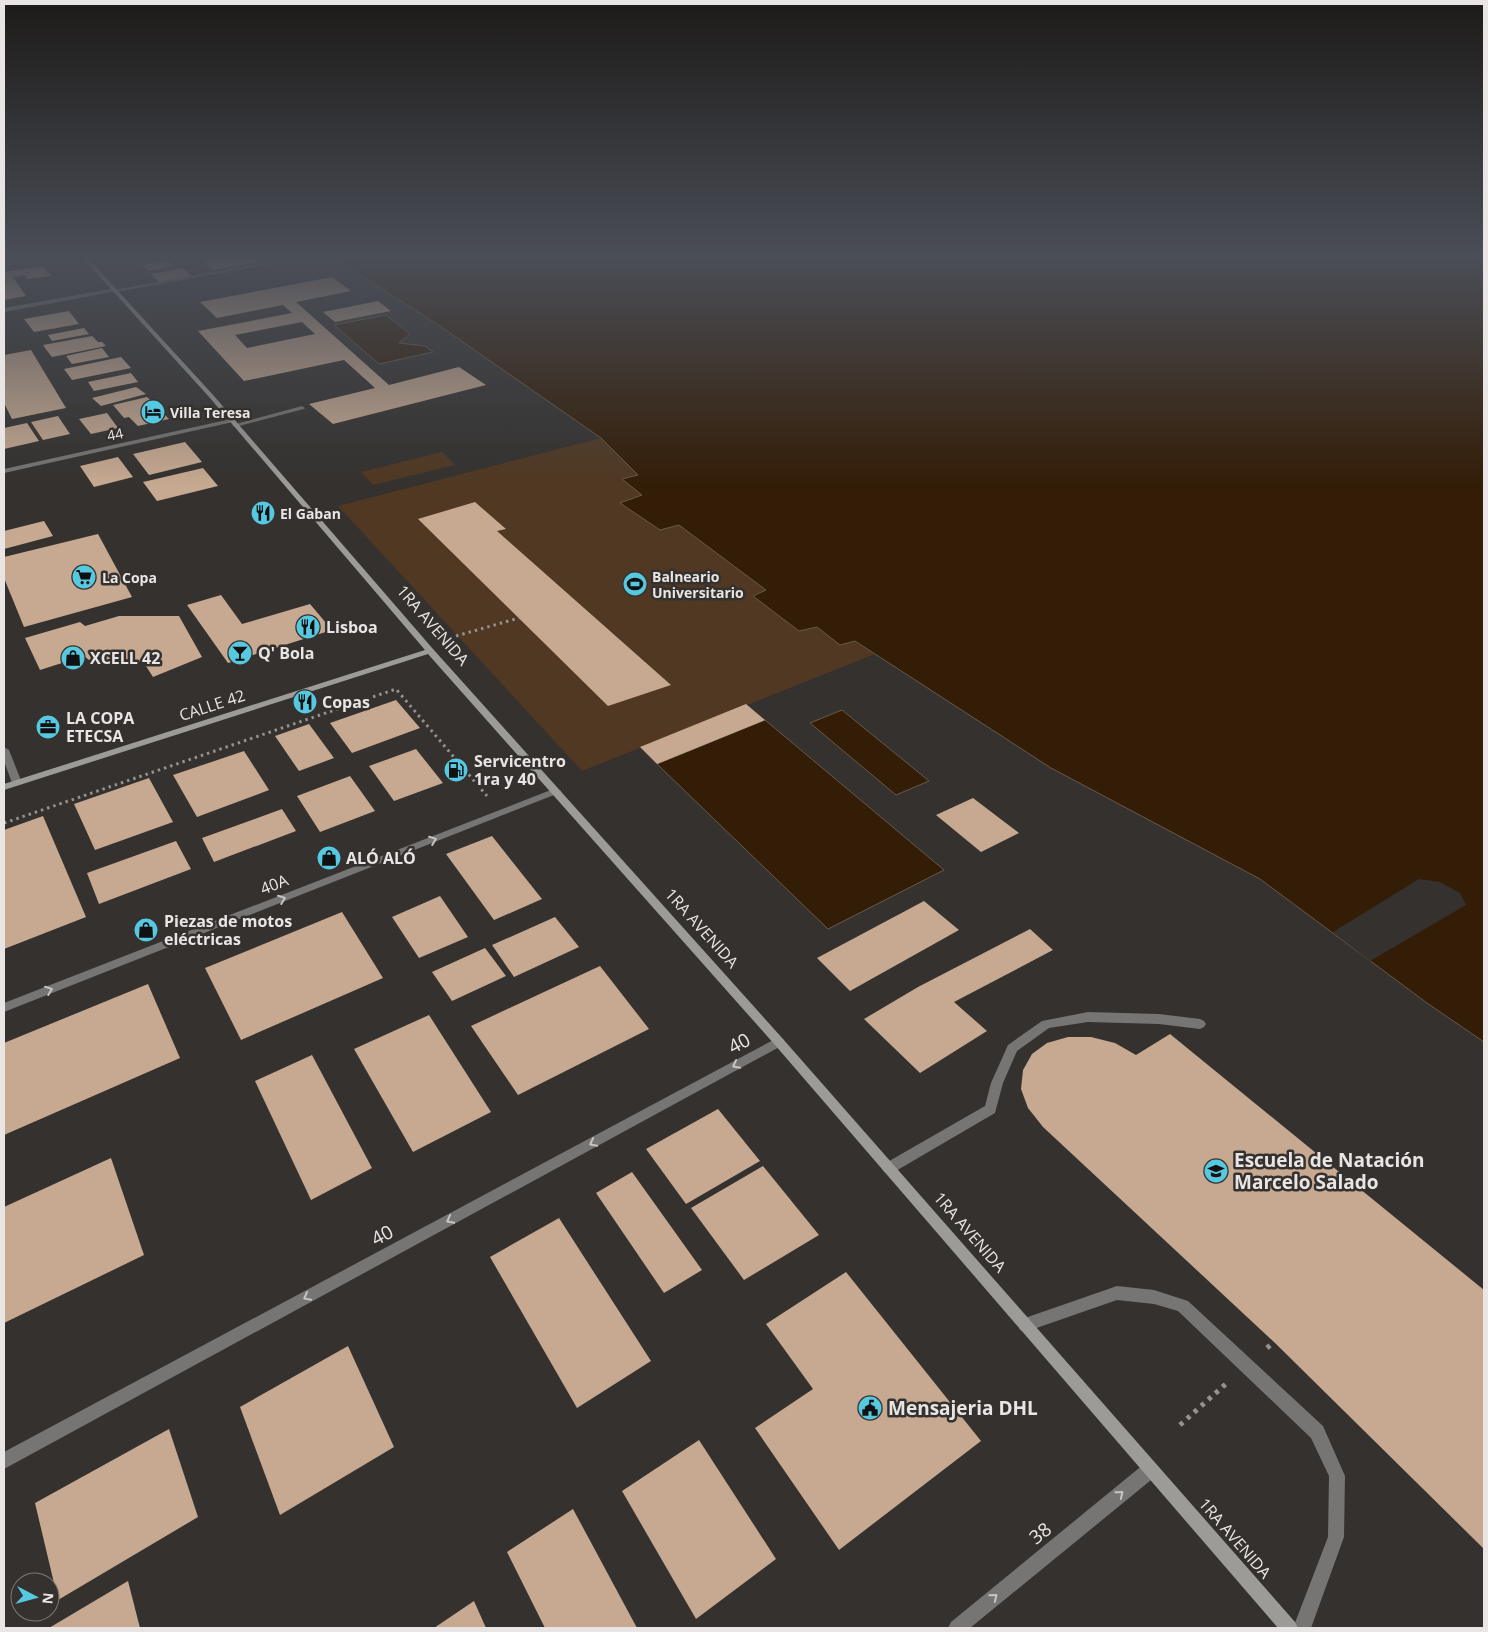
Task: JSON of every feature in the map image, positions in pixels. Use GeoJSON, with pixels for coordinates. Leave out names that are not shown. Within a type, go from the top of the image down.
{"type":"FeatureCollection","features":[{"type":"Feature","properties":{"kind":"street","name":"1RA AVENIDA"},"geometry":{"type":"LineString","coordinates":[[154,332],[212,397],[430,651],[779,1042],[1289,1628]]}},
{"type":"Feature","properties":{"kind":"street","name":"44"},"geometry":{"type":"LineString","coordinates":[[4,472],[302,408]]}},
{"type":"Feature","properties":{"kind":"street","name":"CALLE 42"},"geometry":{"type":"LineString","coordinates":[[4,787],[430,651]]}},
{"type":"Feature","properties":{"kind":"street"},"geometry":{"type":"LineString","coordinates":[[4,750],[17,783]]}},
{"type":"Feature","properties":{"kind":"street","name":"40A"},"geometry":{"type":"LineString","coordinates":[[4,1008],[556,791]]}},
{"type":"Feature","properties":{"kind":"street"},"geometry":{"type":"LineString","coordinates":[[889,1168],[991,1109],[997,1083],[1012,1048],[1046,1024],[1088,1017],[1159,1019],[1200,1024]]}},
{"type":"Feature","properties":{"kind":"street","name":"40"},"geometry":{"type":"LineString","coordinates":[[4,1461],[779,1042]]}},
{"type":"Feature","properties":{"kind":"street"},"geometry":{"type":"LineString","coordinates":[[1025,1325],[1117,1293],[1154,1297],[1183,1306],[1317,1432],[1336,1476],[1336,1537],[1302,1628]]}},
{"type":"Feature","properties":{"kind":"street","name":"38"},"geometry":{"type":"LineString","coordinates":[[957,1628],[1150,1470]]}},
{"type":"Feature","properties":{"kind":"path"},"geometry":{"type":"LineString","coordinates":[[456,636],[519,618]]}},
{"type":"Feature","properties":{"kind":"path"},"geometry":{"type":"LineString","coordinates":[[4,823],[396,689],[502,813]]}},
{"type":"Feature","properties":{"kind":"shaded area"},"geometry":{"type":"Polygon","coordinates":[[[342,332],[408,332],[410,334],[399,343],[425,346],[433,352],[379,364],[342,332]]]}},
{"type":"Feature","properties":{"kind":"shaded area"},"geometry":{"type":"Polygon","coordinates":[[[449,332],[1484,332],[1484,1042],[1427,1003],[1260,879],[1051,768],[855,641],[840,645],[817,627],[799,631],[753,596],[766,590],[679,525],[660,530],[620,503],[642,495],[622,479],[638,475],[601,438],[449,332]]]}},
{"type":"Feature","properties":{"kind":"shaded area","name":"Balneario Universitario"},"geometry":{"type":"Polygon","coordinates":[[[601,438],[638,475],[855,641],[875,654],[582,771],[338,506],[601,438]]]}},
{"type":"Feature","properties":{"kind":"shaded area"},"geometry":{"type":"Polygon","coordinates":[[[442,452],[455,465],[373,485],[361,472],[442,452]]]}},
{"type":"Feature","properties":{"kind":"shaded area"},"geometry":{"type":"Polygon","coordinates":[[[842,710],[929,781],[896,795],[810,723],[842,710]]]}},
{"type":"Feature","properties":{"kind":"shaded area"},"geometry":{"type":"Polygon","coordinates":[[[765,720],[944,870],[828,929],[657,764],[765,720]]]}},
{"type":"Feature","properties":{"kind":"pier"},"geometry":{"type":"Polygon","coordinates":[[[1419,879],[1440,882],[1460,893],[1466,905],[1370,961],[1333,932],[1419,879]]]}},
{"type":"Feature","properties":{"kind":"building"},"geometry":{"type":"Polygon","coordinates":[[[63,332],[87,332],[89,334],[52,341],[48,335],[63,332]]]}},
{"type":"Feature","properties":{"kind":"building"},"geometry":{"type":"Polygon","coordinates":[[[199,332],[250,332],[235,335],[247,348],[315,334],[313,332],[330,332],[389,385],[459,367],[486,385],[333,424],[309,404],[375,388],[344,360],[244,381],[199,332]]]}},
{"type":"Feature","properties":{"kind":"building"},"geometry":{"type":"Polygon","coordinates":[[[92,336],[106,346],[52,357],[43,345],[92,336]]]}},
{"type":"Feature","properties":{"kind":"building"},"geometry":{"type":"Polygon","coordinates":[[[102,348],[109,357],[72,364],[66,356],[102,348]]]}},
{"type":"Feature","properties":{"kind":"building"},"geometry":{"type":"Polygon","coordinates":[[[31,350],[66,408],[12,419],[4,403],[4,355],[31,350]]]}},
{"type":"Feature","properties":{"kind":"building"},"geometry":{"type":"Polygon","coordinates":[[[121,357],[131,368],[72,380],[64,369],[121,357]]]}},
{"type":"Feature","properties":{"kind":"building"},"geometry":{"type":"Polygon","coordinates":[[[131,373],[138,382],[94,391],[88,382],[131,373]]]}},
{"type":"Feature","properties":{"kind":"building"},"geometry":{"type":"Polygon","coordinates":[[[136,387],[146,394],[101,406],[92,398],[136,387]]]}},
{"type":"Feature","properties":{"kind":"building"},"geometry":{"type":"Polygon","coordinates":[[[147,397],[169,419],[138,426],[129,417],[124,418],[113,405],[147,397]]]}},
{"type":"Feature","properties":{"kind":"building"},"geometry":{"type":"Polygon","coordinates":[[[107,413],[118,428],[91,434],[79,419],[107,413]]]}},
{"type":"Feature","properties":{"kind":"building"},"geometry":{"type":"Polygon","coordinates":[[[58,416],[70,434],[43,440],[31,422],[58,416]]]}},
{"type":"Feature","properties":{"kind":"building"},"geometry":{"type":"Polygon","coordinates":[[[27,423],[39,441],[4,449],[4,428],[27,423]]]}},
{"type":"Feature","properties":{"kind":"building"},"geometry":{"type":"Polygon","coordinates":[[[185,442],[202,462],[149,475],[133,454],[185,442]]]}},
{"type":"Feature","properties":{"kind":"building"},"geometry":{"type":"Polygon","coordinates":[[[118,457],[133,477],[94,487],[80,466],[118,457]]]}},
{"type":"Feature","properties":{"kind":"building"},"geometry":{"type":"Polygon","coordinates":[[[203,468],[218,486],[157,501],[143,482],[203,468]]]}},
{"type":"Feature","properties":{"kind":"building"},"geometry":{"type":"Polygon","coordinates":[[[475,502],[506,529],[497,531],[671,685],[608,706],[418,519],[475,502]]]}},
{"type":"Feature","properties":{"kind":"building"},"geometry":{"type":"Polygon","coordinates":[[[44,521],[53,536],[4,549],[4,531],[44,521]]]}},
{"type":"Feature","properties":{"kind":"building"},"geometry":{"type":"Polygon","coordinates":[[[98,534],[132,597],[24,627],[4,578],[4,557],[98,534]]]}},
{"type":"Feature","properties":{"kind":"building"},"geometry":{"type":"Polygon","coordinates":[[[221,595],[242,624],[310,604],[332,630],[228,663],[187,605],[221,595]]]}},
{"type":"Feature","properties":{"kind":"building"},"geometry":{"type":"Polygon","coordinates":[[[119,616],[179,616],[202,657],[153,677],[144,663],[116,657],[102,662],[89,660],[84,656],[40,670],[25,638],[80,622],[85,626],[119,616]]]}},
{"type":"Feature","properties":{"kind":"building"},"geometry":{"type":"Polygon","coordinates":[[[396,700],[420,728],[352,753],[330,723],[396,700]]]}},
{"type":"Feature","properties":{"kind":"building"},"geometry":{"type":"Polygon","coordinates":[[[746,704],[765,720],[657,764],[640,747],[746,704]]]}},
{"type":"Feature","properties":{"kind":"building"},"geometry":{"type":"Polygon","coordinates":[[[309,724],[334,758],[299,771],[275,736],[309,724]]]}},
{"type":"Feature","properties":{"kind":"building"},"geometry":{"type":"Polygon","coordinates":[[[416,749],[443,783],[394,801],[369,766],[416,749]]]}},
{"type":"Feature","properties":{"kind":"building"},"geometry":{"type":"Polygon","coordinates":[[[244,751],[269,790],[197,817],[173,775],[244,751]]]}},
{"type":"Feature","properties":{"kind":"building"},"geometry":{"type":"Polygon","coordinates":[[[350,776],[375,811],[320,832],[297,796],[350,776]]]}},
{"type":"Feature","properties":{"kind":"building"},"geometry":{"type":"Polygon","coordinates":[[[149,778],[173,822],[95,850],[74,804],[149,778]]]}},
{"type":"Feature","properties":{"kind":"building"},"geometry":{"type":"Polygon","coordinates":[[[973,798],[1019,833],[981,852],[936,815],[973,798]]]}},
{"type":"Feature","properties":{"kind":"building"},"geometry":{"type":"Polygon","coordinates":[[[282,809],[296,831],[214,862],[202,838],[282,809]]]}},
{"type":"Feature","properties":{"kind":"building"},"geometry":{"type":"Polygon","coordinates":[[[43,816],[86,917],[4,949],[4,830],[43,816]]]}},
{"type":"Feature","properties":{"kind":"building"},"geometry":{"type":"Polygon","coordinates":[[[492,836],[542,899],[494,920],[446,854],[492,836]]]}},
{"type":"Feature","properties":{"kind":"building"},"geometry":{"type":"Polygon","coordinates":[[[176,841],[191,869],[99,904],[87,873],[176,841]]]}},
{"type":"Feature","properties":{"kind":"building"},"geometry":{"type":"Polygon","coordinates":[[[440,896],[468,937],[419,958],[392,917],[440,896]]]}},
{"type":"Feature","properties":{"kind":"building"},"geometry":{"type":"Polygon","coordinates":[[[924,901],[959,930],[850,991],[817,958],[924,901]]]}},
{"type":"Feature","properties":{"kind":"building"},"geometry":{"type":"Polygon","coordinates":[[[342,912],[383,978],[241,1040],[205,968],[342,912]]]}},
{"type":"Feature","properties":{"kind":"building"},"geometry":{"type":"Polygon","coordinates":[[[555,917],[579,947],[514,977],[492,945],[555,917]]]}},
{"type":"Feature","properties":{"kind":"building"},"geometry":{"type":"Polygon","coordinates":[[[1030,929],[1053,950],[954,1002],[987,1031],[920,1073],[864,1019],[918,987],[1030,929]]]}},
{"type":"Feature","properties":{"kind":"building"},"geometry":{"type":"Polygon","coordinates":[[[485,948],[506,976],[452,1001],[432,972],[485,948]]]}},
{"type":"Feature","properties":{"kind":"building"},"geometry":{"type":"Polygon","coordinates":[[[600,966],[649,1029],[518,1095],[471,1026],[600,966]]]}},
{"type":"Feature","properties":{"kind":"building"},"geometry":{"type":"Polygon","coordinates":[[[148,984],[180,1058],[4,1135],[4,1043],[148,984]]]}},
{"type":"Feature","properties":{"kind":"building"},"geometry":{"type":"Polygon","coordinates":[[[429,1015],[491,1112],[413,1152],[354,1049],[429,1015]]]}},
{"type":"Feature","properties":{"kind":"building"},"geometry":{"type":"Polygon","coordinates":[[[1170,1034],[1484,1290],[1484,1549],[1274,1342],[1043,1127],[1028,1108],[1021,1089],[1023,1070],[1032,1054],[1047,1043],[1068,1037],[1091,1037],[1115,1043],[1136,1055],[1170,1034]]]}},
{"type":"Feature","properties":{"kind":"building"},"geometry":{"type":"Polygon","coordinates":[[[312,1055],[372,1168],[311,1200],[255,1081],[312,1055]]]}},
{"type":"Feature","properties":{"kind":"building"},"geometry":{"type":"Polygon","coordinates":[[[718,1109],[760,1161],[686,1204],[646,1149],[718,1109]]]}},
{"type":"Feature","properties":{"kind":"building"},"geometry":{"type":"Polygon","coordinates":[[[111,1158],[144,1255],[4,1323],[4,1207],[111,1158]]]}},
{"type":"Feature","properties":{"kind":"building"},"geometry":{"type":"Polygon","coordinates":[[[763,1166],[819,1235],[744,1280],[691,1208],[763,1166]]]}},
{"type":"Feature","properties":{"kind":"building"},"geometry":{"type":"Polygon","coordinates":[[[632,1172],[702,1270],[664,1293],[596,1193],[632,1172]]]}},
{"type":"Feature","properties":{"kind":"building"},"geometry":{"type":"Polygon","coordinates":[[[559,1218],[651,1361],[577,1408],[490,1257],[559,1218]]]}},
{"type":"Feature","properties":{"kind":"building","name":"Mensajeria DHL"},"geometry":{"type":"Polygon","coordinates":[[[846,1272],[981,1441],[839,1550],[755,1428],[813,1389],[766,1324],[846,1272]]]}},
{"type":"Feature","properties":{"kind":"building"},"geometry":{"type":"Polygon","coordinates":[[[348,1346],[394,1447],[280,1515],[240,1407],[348,1346]]]}},
{"type":"Feature","properties":{"kind":"building"},"geometry":{"type":"Polygon","coordinates":[[[169,1429],[198,1517],[60,1599],[60,1572],[51,1572],[35,1503],[169,1429]]]}},
{"type":"Feature","properties":{"kind":"building"},"geometry":{"type":"Polygon","coordinates":[[[699,1440],[776,1559],[696,1619],[622,1491],[699,1440]]]}},
{"type":"Feature","properties":{"kind":"building"},"geometry":{"type":"Polygon","coordinates":[[[573,1509],[637,1628],[545,1628],[507,1552],[573,1509]]]}},
{"type":"Feature","properties":{"kind":"building"},"geometry":{"type":"Polygon","coordinates":[[[128,1581],[140,1628],[49,1628],[128,1581]]]}},
{"type":"Feature","properties":{"kind":"building"},"geometry":{"type":"Polygon","coordinates":[[[474,1601],[486,1628],[434,1628],[474,1601]]]}},
{"type":"Feature","properties":{"kind":"place","name":"Villa Teresa"},"geometry":{"type":"Point","coordinates":[153,412]}},
{"type":"Feature","properties":{"kind":"place","name":"El Gaban"},"geometry":{"type":"Point","coordinates":[263,513]}},
{"type":"Feature","properties":{"kind":"place","name":"La Copa"},"geometry":{"type":"Point","coordinates":[84,577]}},
{"type":"Feature","properties":{"kind":"place","name":"Balneario Universitario"},"geometry":{"type":"Point","coordinates":[635,584]}},
{"type":"Feature","properties":{"kind":"place","name":"Lisboa"},"geometry":{"type":"Point","coordinates":[308,627]}},
{"type":"Feature","properties":{"kind":"place","name":"Q' Bola"},"geometry":{"type":"Point","coordinates":[240,653]}},
{"type":"Feature","properties":{"kind":"place","name":"XCELL 42"},"geometry":{"type":"Point","coordinates":[73,658]}},
{"type":"Feature","properties":{"kind":"place","name":"Copas"},"geometry":{"type":"Point","coordinates":[305,702]}},
{"type":"Feature","properties":{"kind":"place","name":"LA COPA ETECSA"},"geometry":{"type":"Point","coordinates":[48,727]}},
{"type":"Feature","properties":{"kind":"place","name":"Servicentro 1ra y 40"},"geometry":{"type":"Point","coordinates":[456,770]}},
{"type":"Feature","properties":{"kind":"place","name":"ALÓ ALÓ"},"geometry":{"type":"Point","coordinates":[329,858]}},
{"type":"Feature","properties":{"kind":"place","name":"Piezas de motos eléctricas"},"geometry":{"type":"Point","coordinates":[146,930]}},
{"type":"Feature","properties":{"kind":"place","name":"Escuela de Natación Marcelo Salado"},"geometry":{"type":"Point","coordinates":[1216,1171]}},
{"type":"Feature","properties":{"kind":"place","name":"Mensajeria DHL"},"geometry":{"type":"Point","coordinates":[870,1408]}}]}
